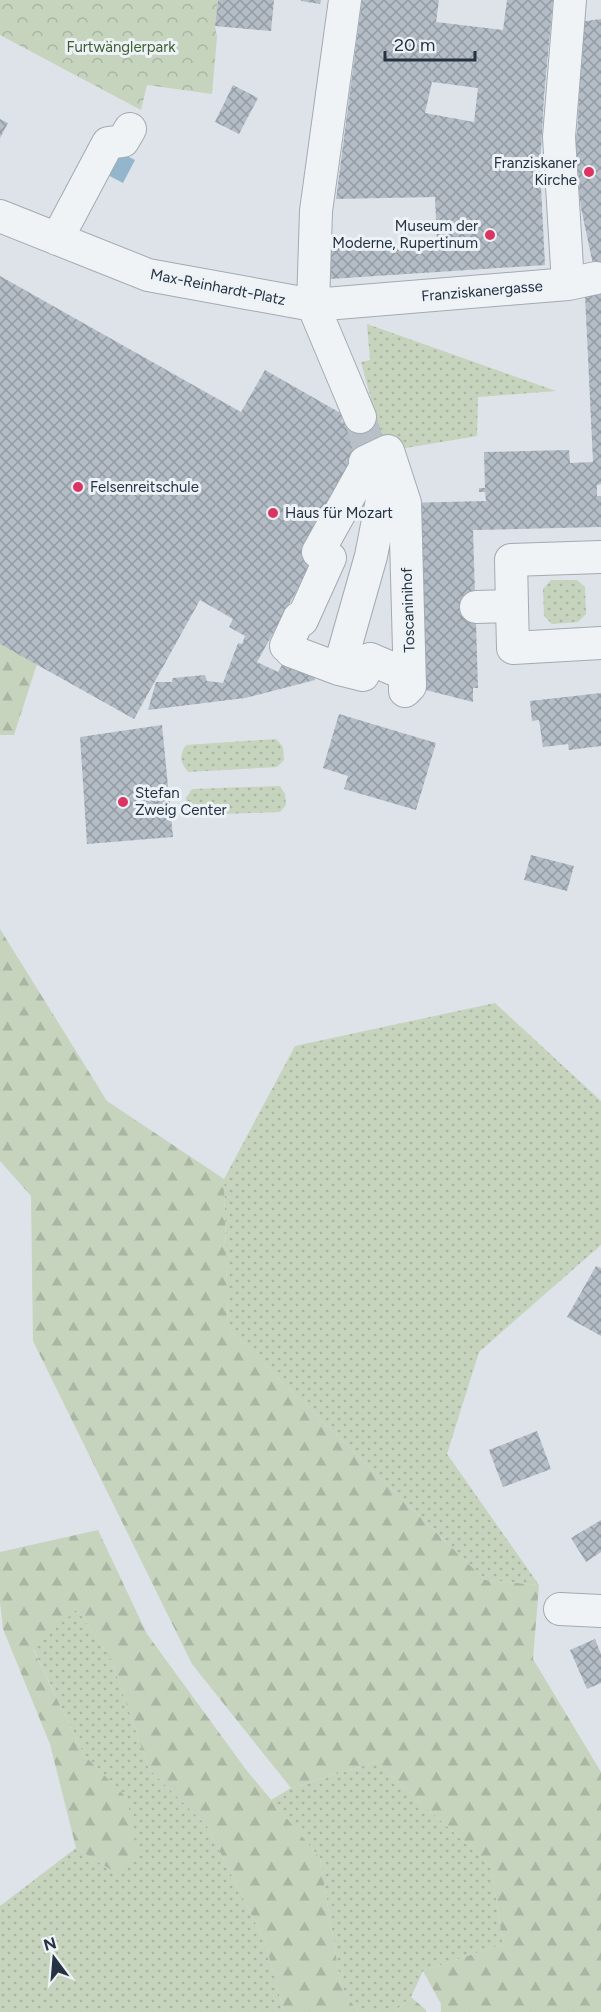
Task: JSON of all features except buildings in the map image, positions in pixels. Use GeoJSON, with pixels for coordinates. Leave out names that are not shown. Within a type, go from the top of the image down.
{"type":"FeatureCollection","features":[{"type":"Feature","properties":{"kind":"street"},"geometry":{"type":"LineString","coordinates":[[345,0],[316,211],[313,305],[360,417]]}},
{"type":"Feature","properties":{"kind":"street","name":"Franziskanergasse"},"geometry":{"type":"LineString","coordinates":[[367,301],[582,281],[559,137],[570,0]]}},
{"type":"Feature","properties":{"kind":"street"},"geometry":{"type":"LineString","coordinates":[[57,239],[108,143],[123,141],[130,129]]}},
{"type":"Feature","properties":{"kind":"street","name":"Max-Reinhardt-Platz"},"geometry":{"type":"LineString","coordinates":[[0,216],[148,275],[313,305],[367,301]]}},
{"type":"Feature","properties":{"kind":"street","name":"Toscaninihof"},"geometry":{"type":"LineString","coordinates":[[388,451],[405,503],[410,686],[405,691],[405,674],[370,659],[363,675],[339,669],[291,651],[292,648],[286,646],[299,618],[302,620],[330,558],[318,552],[366,466],[365,462],[372,460],[388,451]]}},
{"type":"Feature","properties":{"kind":"street"},"geometry":{"type":"LineString","coordinates":[[339,669],[361,596],[383,495],[372,460]]}},
{"type":"Feature","properties":{"kind":"street"},"geometry":{"type":"LineString","coordinates":[[601,557],[511,560],[513,648],[601,643]]}},
{"type":"Feature","properties":{"kind":"street"},"geometry":{"type":"LineString","coordinates":[[361,596],[407,607]]}},
{"type":"Feature","properties":{"kind":"street"},"geometry":{"type":"LineString","coordinates":[[476,607],[512,606]]}},
{"type":"Feature","properties":{"kind":"street"},"geometry":{"type":"LineString","coordinates":[[560,1609],[601,1611]]}},
{"type":"Feature","properties":{"kind":"green space","name":"Furtwänglerpark"},"geometry":{"type":"Polygon","coordinates":[[[0,0],[218,0],[212,94],[147,85],[141,110],[0,35],[0,0]]]}},
{"type":"Feature","properties":{"kind":"green space"},"geometry":{"type":"Polygon","coordinates":[[[367,324],[556,391],[478,397],[477,436],[388,451],[361,362],[370,360],[367,324]]]}},
{"type":"Feature","properties":{"kind":"green space"},"geometry":{"type":"Polygon","coordinates":[[[551,580],[577,580],[585,587],[586,614],[578,622],[552,624],[544,616],[543,589],[551,580]]]}},
{"type":"Feature","properties":{"kind":"green space"},"geometry":{"type":"Polygon","coordinates":[[[0,644],[37,664],[14,735],[0,735],[0,644]]]}},
{"type":"Feature","properties":{"kind":"green space"},"geometry":{"type":"Polygon","coordinates":[[[276,739],[283,747],[284,760],[277,767],[188,772],[182,762],[181,755],[186,745],[276,739]]]}},
{"type":"Feature","properties":{"kind":"green space"},"geometry":{"type":"Polygon","coordinates":[[[280,786],[285,794],[286,805],[280,812],[194,815],[187,808],[186,798],[192,789],[280,786]]]}},
{"type":"Feature","properties":{"kind":"green space"},"geometry":{"type":"Polygon","coordinates":[[[0,929],[107,1101],[224,1179],[228,1329],[485,1580],[539,1585],[533,1659],[601,1772],[601,2012],[441,2012],[441,2004],[423,1971],[503,1944],[491,1866],[376,1762],[291,1788],[192,1664],[33,1341],[31,1196],[0,1161],[0,929]]]}},
{"type":"Feature","properties":{"kind":"green space"},"geometry":{"type":"Polygon","coordinates":[[[495,1003],[601,1101],[601,1245],[479,1352],[447,1454],[539,1585],[485,1580],[228,1329],[224,1179],[295,1046],[495,1003]]]}},
{"type":"Feature","properties":{"kind":"green space"},"geometry":{"type":"Polygon","coordinates":[[[98,1530],[147,1634],[247,1771],[320,1858],[341,1987],[358,2012],[284,2012],[265,1942],[207,1826],[149,1769],[111,1659],[77,1609],[33,1649],[84,1755],[127,1798],[138,1859],[116,1873],[76,1848],[50,1744],[3,1629],[0,1602],[0,1552],[98,1530]]]}},
{"type":"Feature","properties":{"kind":"green space"},"geometry":{"type":"Polygon","coordinates":[[[77,1609],[111,1659],[149,1769],[207,1826],[265,1942],[284,2012],[0,2012],[0,1906],[76,1848],[116,1873],[127,1798],[84,1755],[33,1648],[77,1609]]]}},
{"type":"Feature","properties":{"kind":"green space"},"geometry":{"type":"Polygon","coordinates":[[[376,1762],[491,1866],[503,1944],[423,1971],[411,1997],[394,2012],[358,2012],[341,1987],[320,1858],[271,1800],[291,1788],[376,1762]]]}},
{"type":"Feature","properties":{"kind":"green space"},"geometry":{"type":"Polygon","coordinates":[[[411,1997],[426,2012],[394,2012],[411,1997]]]}},
{"type":"Feature","properties":{"kind":"water"},"geometry":{"type":"Polygon","coordinates":[[[111,148],[135,160],[123,183],[100,171],[111,148]]]}},
{"type":"Feature","properties":{"kind":"tunnel"},"geometry":{"type":"LineString","coordinates":[[360,417],[372,460]]}},
{"type":"Feature","properties":{"kind":"place","name":"Franziskaner Kirche"},"geometry":{"type":"Point","coordinates":[589,172]}},
{"type":"Feature","properties":{"kind":"place","name":"Museum der Moderne, Rupertinum"},"geometry":{"type":"Point","coordinates":[490,235]}},
{"type":"Feature","properties":{"kind":"place","name":"Felsenreitschule"},"geometry":{"type":"Point","coordinates":[78,487]}},
{"type":"Feature","properties":{"kind":"place","name":"Haus für Mozart"},"geometry":{"type":"Point","coordinates":[273,513]}},
{"type":"Feature","properties":{"kind":"place","name":"Stefan Zweig Center"},"geometry":{"type":"Point","coordinates":[123,802]}}]}
